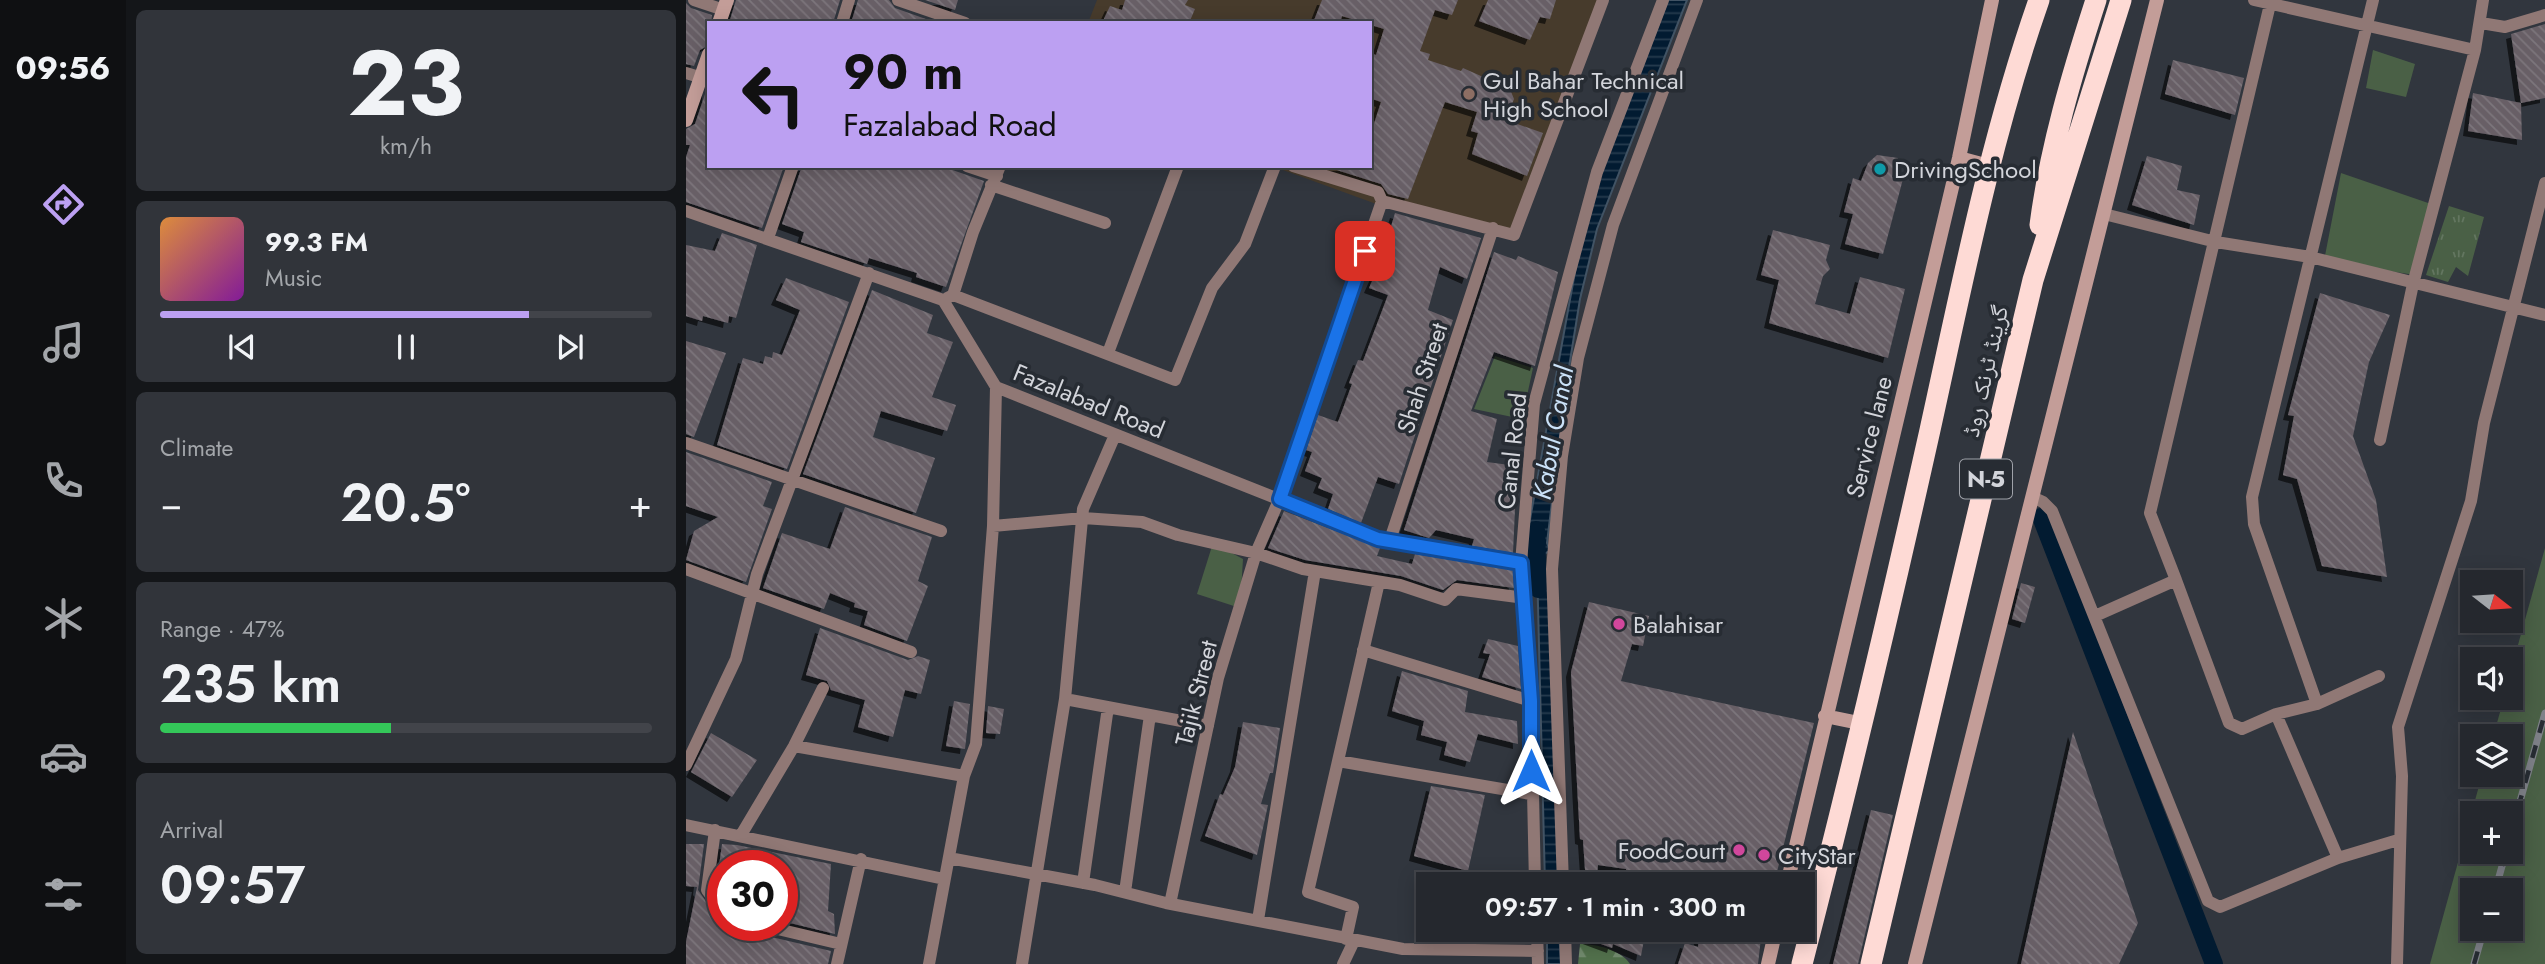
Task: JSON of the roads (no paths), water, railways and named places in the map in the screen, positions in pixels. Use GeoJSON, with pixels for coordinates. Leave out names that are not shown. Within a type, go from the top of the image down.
{"type":"FeatureCollection","features":[{"type":"Feature","properties":{"kind":"highway"},"geometry":{"type":"LineString","coordinates":[[2013,73],[2028,0]]}},
{"type":"Feature","properties":{"kind":"highway","name":"گرینڈ ٹرنک روڈ"},"geometry":{"type":"LineString","coordinates":[[1802,964],[1864,724],[1989,166],[2013,73],[2039,0]]}},
{"type":"Feature","properties":{"kind":"highway"},"geometry":{"type":"LineString","coordinates":[[2033,280],[2047,173],[2096,0]]}},
{"type":"Feature","properties":{"kind":"highway","name":"گرینڈ ٹرنک روڈ"},"geometry":{"type":"LineString","coordinates":[[1871,964],[2033,280],[2121,0]]}},
{"type":"Feature","properties":{"kind":"street"},"geometry":{"type":"LineString","coordinates":[[694,0],[723,11]]}},
{"type":"Feature","properties":{"kind":"street"},"geometry":{"type":"LineString","coordinates":[[843,21],[849,0]]}},
{"type":"Feature","properties":{"kind":"street"},"geometry":{"type":"LineString","coordinates":[[898,0],[959,21]]}},
{"type":"Feature","properties":{"kind":"street"},"geometry":{"type":"LineString","coordinates":[[1300,168],[1378,192],[1382,201],[1514,235],[1603,0]]}},
{"type":"Feature","properties":{"kind":"street","name":"Canal Road"},"geometry":{"type":"LineString","coordinates":[[1534,872],[1531,701],[1521,563],[1529,491],[1529,444],[1541,379],[1597,172],[1663,0]]}},
{"type":"Feature","properties":{"kind":"street"},"geometry":{"type":"LineString","coordinates":[[1563,872],[1552,569],[1562,456],[1578,358],[1613,225],[1697,0]]}},
{"type":"Feature","properties":{"kind":"street","name":"Service lane"},"geometry":{"type":"LineString","coordinates":[[1790,872],[1959,158],[1992,0]]}},
{"type":"Feature","properties":{"kind":"street"},"geometry":{"type":"LineString","coordinates":[[1915,964],[2157,0]]}},
{"type":"Feature","properties":{"kind":"street"},"geometry":{"type":"LineString","coordinates":[[2254,0],[2475,50]]}},
{"type":"Feature","properties":{"kind":"street"},"geometry":{"type":"LineString","coordinates":[[2317,704],[2254,524],[2252,497],[2373,0]]}},
{"type":"Feature","properties":{"kind":"street"},"geometry":{"type":"LineString","coordinates":[[2380,440],[2413,284],[2475,50],[2483,0]]}},
{"type":"Feature","properties":{"kind":"street"},"geometry":{"type":"LineString","coordinates":[[2271,2],[2150,513],[2229,723],[2242,729],[2276,714],[2317,704],[2379,676]]}},
{"type":"Feature","properties":{"kind":"street"},"geometry":{"type":"LineString","coordinates":[[2481,23],[2505,27],[2545,15]]}},
{"type":"Feature","properties":{"kind":"street"},"geometry":{"type":"LineString","coordinates":[[686,73],[705,79],[686,120]]}},
{"type":"Feature","properties":{"kind":"street"},"geometry":{"type":"LineString","coordinates":[[1959,158],[1989,166]]}},
{"type":"Feature","properties":{"kind":"street"},"geometry":{"type":"LineString","coordinates":[[768,237],[792,168]]}},
{"type":"Feature","properties":{"kind":"street"},"geometry":{"type":"LineString","coordinates":[[973,168],[1105,223]]}},
{"type":"Feature","properties":{"kind":"street"},"geometry":{"type":"LineString","coordinates":[[1108,353],[1177,168]]}},
{"type":"Feature","properties":{"kind":"street"},"geometry":{"type":"LineString","coordinates":[[686,211],[948,297],[1108,353],[1175,380],[1212,288],[1245,244],[1274,168]]}},
{"type":"Feature","properties":{"kind":"street"},"geometry":{"type":"LineString","coordinates":[[948,297],[996,176]]}},
{"type":"Feature","properties":{"kind":"street"},"geometry":{"type":"LineString","coordinates":[[2397,964],[2398,840],[2402,776],[2398,727],[2471,500],[2484,423],[2516,308],[2545,183]]}},
{"type":"Feature","properties":{"kind":"street","name":"Tajik Street"},"geometry":{"type":"LineString","coordinates":[[1170,904],[1218,678],[1256,553],[1280,499],[1382,201]]}},
{"type":"Feature","properties":{"kind":"street"},"geometry":{"type":"LineString","coordinates":[[2104,214],[2216,242],[2310,257],[2545,315]]}},
{"type":"Feature","properties":{"kind":"street","name":"Shah Street"},"geometry":{"type":"LineString","coordinates":[[1391,540],[1493,228]]}},
{"type":"Feature","properties":{"kind":"street"},"geometry":{"type":"LineString","coordinates":[[686,765],[736,659],[751,592],[869,273]]}},
{"type":"Feature","properties":{"kind":"street","name":"Fazalabad Road"},"geometry":{"type":"LineString","coordinates":[[948,297],[996,387],[1378,539],[1521,563]]}},
{"type":"Feature","properties":{"kind":"street"},"geometry":{"type":"LineString","coordinates":[[929,964],[964,776],[976,744],[993,526],[996,387]]}},
{"type":"Feature","properties":{"kind":"street"},"geometry":{"type":"LineString","coordinates":[[1022,964],[1065,699],[1083,509],[1115,435]]}},
{"type":"Feature","properties":{"kind":"street"},"geometry":{"type":"LineString","coordinates":[[686,443],[941,531]]}},
{"type":"Feature","properties":{"kind":"street"},"geometry":{"type":"LineString","coordinates":[[2032,498],[2043,502],[2052,512],[2208,901],[2213,906],[2220,907],[2338,858],[2398,840]]}},
{"type":"Feature","properties":{"kind":"street"},"geometry":{"type":"LineString","coordinates":[[993,526],[1083,518],[1142,522],[1178,535],[1256,553],[1315,571],[1400,585],[1445,600],[1456,589],[1525,598]]}},
{"type":"Feature","properties":{"kind":"street"},"geometry":{"type":"LineString","coordinates":[[686,569],[911,652]]}},
{"type":"Feature","properties":{"kind":"street"},"geometry":{"type":"LineString","coordinates":[[1258,920],[1315,571]]}},
{"type":"Feature","properties":{"kind":"street"},"geometry":{"type":"LineString","coordinates":[[2095,616],[2176,580]]}},
{"type":"Feature","properties":{"kind":"street"},"geometry":{"type":"LineString","coordinates":[[1343,964],[1350,940],[1353,907],[1308,892],[1379,582]]}},
{"type":"Feature","properties":{"kind":"street"},"geometry":{"type":"LineString","coordinates":[[1363,650],[1531,701]]}},
{"type":"Feature","properties":{"kind":"street"},"geometry":{"type":"LineString","coordinates":[[741,835],[794,746],[823,688]]}},
{"type":"Feature","properties":{"kind":"street"},"geometry":{"type":"LineString","coordinates":[[1065,699],[1208,726]]}},
{"type":"Feature","properties":{"kind":"street"},"geometry":{"type":"LineString","coordinates":[[1083,883],[1108,707]]}},
{"type":"Feature","properties":{"kind":"street"},"geometry":{"type":"LineString","coordinates":[[2276,714],[2338,858]]}},
{"type":"Feature","properties":{"kind":"street"},"geometry":{"type":"LineString","coordinates":[[1125,892],[1150,715]]}},
{"type":"Feature","properties":{"kind":"street"},"geometry":{"type":"LineString","coordinates":[[1825,716],[1864,724]]}},
{"type":"Feature","properties":{"kind":"street"},"geometry":{"type":"LineString","coordinates":[[794,746],[964,776]]}},
{"type":"Feature","properties":{"kind":"street"},"geometry":{"type":"LineString","coordinates":[[1338,761],[1531,794]]}},
{"type":"Feature","properties":{"kind":"street"},"geometry":{"type":"LineString","coordinates":[[686,825],[861,859],[944,879]]}},
{"type":"Feature","properties":{"kind":"street"},"geometry":{"type":"LineString","coordinates":[[712,850],[715,830]]}},
{"type":"Feature","properties":{"kind":"street"},"geometry":{"type":"LineString","coordinates":[[949,858],[1403,949],[1538,958]]}},
{"type":"Feature","properties":{"kind":"street"},"geometry":{"type":"LineString","coordinates":[[837,964],[861,859]]}},
{"type":"Feature","properties":{"kind":"street"},"geometry":{"type":"LineString","coordinates":[[798,934],[841,944]]}},
{"type":"Feature","properties":{"kind":"street"},"geometry":{"type":"LineString","coordinates":[[1565,942],[1566,964]]}},
{"type":"Feature","properties":{"kind":"street"},"geometry":{"type":"LineString","coordinates":[[1768,964],[1773,942]]}},
{"type":"Feature","properties":{"kind":"water"},"geometry":{"type":"Polygon","coordinates":[[[1668,0],[1687,0],[1597,229],[1580,299],[1566,386],[1547,543],[1550,551],[1544,554],[1531,549],[1527,536],[1577,261],[1601,174],[1668,0]]]}},
{"type":"Feature","properties":{"kind":"water"},"geometry":{"type":"Polygon","coordinates":[[[1537,566],[1548,571],[1559,872],[1545,872],[1537,566]]]}},
{"type":"Feature","properties":{"kind":"water"},"geometry":{"type":"Polygon","coordinates":[[[1547,942],[1560,942],[1561,964],[1547,964],[1547,942]]]}},
{"type":"Feature","properties":{"kind":"waterway"},"geometry":{"type":"LineString","coordinates":[[2041,517],[2214,964]]}},
{"type":"Feature","properties":{"kind":"waterway","name":"Kabul Canal"},"geometry":{"type":"LineString","coordinates":[[1536,530],[1538,589]]}},
{"type":"Feature","properties":{"kind":"railway"},"geometry":{"type":"LineString","coordinates":[[2520,801],[2545,713]]}},
{"type":"Feature","properties":{"kind":"railway"},"geometry":{"type":"LineString","coordinates":[[2499,878],[2503,864]]}},
{"type":"Feature","properties":{"kind":"railway"},"geometry":{"type":"LineString","coordinates":[[2474,964],[2481,941]]}},
{"type":"Feature","properties":{"kind":"place","name":"Gul Bahar Technical High School"},"geometry":{"type":"Point","coordinates":[1469,94]}},
{"type":"Feature","properties":{"kind":"place","name":"DrivingSchool"},"geometry":{"type":"Point","coordinates":[1880,169]}},
{"type":"Feature","properties":{"kind":"place","name":"Balahisar"},"geometry":{"type":"Point","coordinates":[1619,624]}},
{"type":"Feature","properties":{"kind":"place","name":"FoodCourt"},"geometry":{"type":"Point","coordinates":[1739,850]}},
{"type":"Feature","properties":{"kind":"place","name":"CityStar"},"geometry":{"type":"Point","coordinates":[1764,855]}}]}
